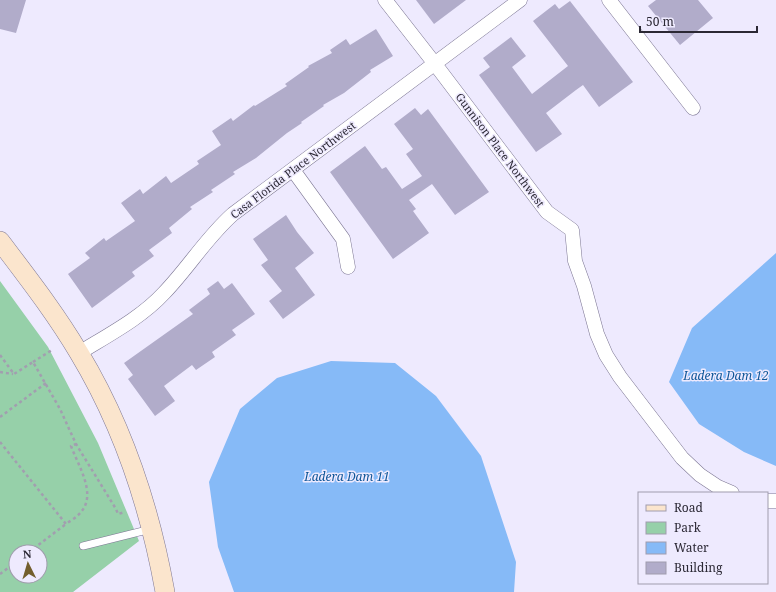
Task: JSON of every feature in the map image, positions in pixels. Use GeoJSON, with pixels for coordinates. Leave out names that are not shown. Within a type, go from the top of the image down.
{"type":"FeatureCollection","features":[{"type":"Feature","properties":{"kind":"street","name":"Gunnison Place Northwest"},"geometry":{"type":"LineString","coordinates":[[385,0],[547,212],[572,230],[575,261],[584,286],[597,334],[606,354],[620,377],[682,458],[700,475],[718,487],[730,492]]}},
{"type":"Feature","properties":{"kind":"street","name":"Casa Florida Place Northwest"},"geometry":{"type":"LineString","coordinates":[[79,353],[142,314],[165,293],[219,227],[292,170],[520,0]]}},
{"type":"Feature","properties":{"kind":"street"},"geometry":{"type":"LineString","coordinates":[[609,0],[693,108]]}},
{"type":"Feature","properties":{"kind":"street"},"geometry":{"type":"LineString","coordinates":[[292,170],[342,239],[348,267]]}},
{"type":"Feature","properties":{"kind":"street"},"geometry":{"type":"LineString","coordinates":[[0,241],[46,302],[79,353],[108,406],[127,451],[143,496],[152,529],[165,592]]}},
{"type":"Feature","properties":{"kind":"lane"},"geometry":{"type":"LineString","coordinates":[[83,546],[152,529]]}},
{"type":"Feature","properties":{"kind":"path"},"geometry":{"type":"LineString","coordinates":[[0,372],[14,374],[52,350]]}},
{"type":"Feature","properties":{"kind":"path"},"geometry":{"type":"LineString","coordinates":[[0,355],[14,374]]}},
{"type":"Feature","properties":{"kind":"path"},"geometry":{"type":"LineString","coordinates":[[33,362],[46,383],[76,444],[118,514],[125,512]]}},
{"type":"Feature","properties":{"kind":"path"},"geometry":{"type":"LineString","coordinates":[[0,417],[46,383]]}},
{"type":"Feature","properties":{"kind":"path"},"geometry":{"type":"LineString","coordinates":[[0,442],[66,524]]}},
{"type":"Feature","properties":{"kind":"path"},"geometry":{"type":"LineString","coordinates":[[40,544],[81,512],[87,493],[85,482],[71,446],[76,444]]}},
{"type":"Feature","properties":{"kind":"green space"},"geometry":{"type":"Polygon","coordinates":[[[0,281],[48,347],[98,443],[139,541],[73,592],[0,592],[0,281]]]}},
{"type":"Feature","properties":{"kind":"water","name":"Ladera Dam 12"},"geometry":{"type":"Polygon","coordinates":[[[776,253],[776,466],[744,452],[699,424],[669,382],[692,328],[776,253]]]}},
{"type":"Feature","properties":{"kind":"water","name":"Ladera Dam 11"},"geometry":{"type":"Polygon","coordinates":[[[331,361],[395,363],[436,396],[481,456],[516,562],[514,592],[234,592],[218,547],[209,482],[240,409],[277,378],[331,361]]]}},
{"type":"Feature","properties":{"kind":"building"},"geometry":{"type":"Polygon","coordinates":[[[0,0],[26,0],[16,33],[0,29],[0,0]]]}},
{"type":"Feature","properties":{"kind":"building"},"geometry":{"type":"Polygon","coordinates":[[[416,0],[466,0],[434,24],[416,0]]]}},
{"type":"Feature","properties":{"kind":"building"},"geometry":{"type":"Polygon","coordinates":[[[656,0],[698,0],[713,18],[680,45],[648,6],[656,0]]]}},
{"type":"Feature","properties":{"kind":"building"},"geometry":{"type":"Polygon","coordinates":[[[570,1],[633,82],[599,107],[583,85],[576,90],[546,113],[562,134],[536,152],[479,75],[490,67],[483,58],[511,37],[526,56],[512,67],[532,94],[568,66],[533,21],[555,4],[559,9],[570,1]]]}},
{"type":"Feature","properties":{"kind":"building"},"geometry":{"type":"Polygon","coordinates":[[[376,29],[393,56],[370,70],[371,72],[344,93],[323,105],[324,106],[301,122],[302,123],[256,158],[233,172],[235,174],[211,190],[213,192],[190,207],[192,209],[169,228],[172,233],[149,250],[154,256],[132,272],[135,276],[92,308],[68,274],[90,258],[85,253],[104,238],[106,241],[135,221],[121,203],[140,189],[143,194],[166,176],[171,183],[199,164],[197,161],[221,145],[212,131],[231,118],[233,121],[254,105],[255,106],[287,86],[285,84],[309,67],[308,66],[332,53],[330,50],[346,39],[350,45],[376,29]]]}},
{"type":"Feature","properties":{"kind":"building"},"geometry":{"type":"Polygon","coordinates":[[[415,108],[421,115],[428,109],[489,192],[455,215],[432,184],[409,200],[416,209],[413,211],[429,233],[393,259],[330,172],[365,146],[382,169],[386,167],[402,189],[422,176],[406,154],[413,149],[394,124],[415,108]]]}},
{"type":"Feature","properties":{"kind":"building"},"geometry":{"type":"Polygon","coordinates":[[[286,215],[297,232],[314,253],[295,268],[315,295],[283,319],[269,301],[282,291],[261,265],[268,260],[253,239],[286,215]]]}},
{"type":"Feature","properties":{"kind":"building"},"geometry":{"type":"Polygon","coordinates":[[[218,281],[224,289],[232,283],[255,314],[232,330],[236,335],[212,352],[215,357],[196,370],[192,365],[164,386],[175,401],[155,416],[128,379],[133,375],[124,363],[193,314],[189,310],[210,294],[207,289],[218,281]]]}}]}
